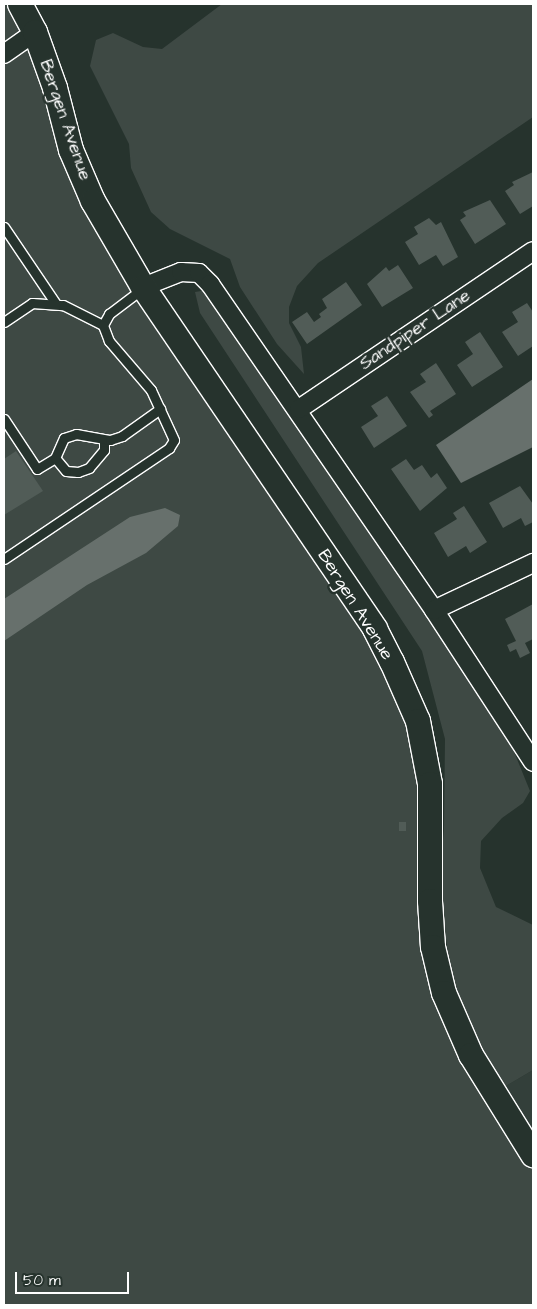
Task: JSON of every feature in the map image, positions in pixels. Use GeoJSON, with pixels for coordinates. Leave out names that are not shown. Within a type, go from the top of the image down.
{"type":"FeatureCollection","features":[{"type":"Feature","properties":{"kind":"main road","name":"Bergen Avenue"},"geometry":{"type":"LineString","coordinates":[[20,4],[35,32],[55,88],[71,150],[93,201],[143,287],[375,629],[392,662],[418,721],[430,784],[430,901],[433,947],[444,993],[471,1054],[533,1155]]}},
{"type":"Feature","properties":{"kind":"street"},"geometry":{"type":"LineString","coordinates":[[4,54],[35,32]]}},
{"type":"Feature","properties":{"kind":"street","name":"Sandpiper Lane"},"geometry":{"type":"LineString","coordinates":[[298,409],[533,252]]}},
{"type":"Feature","properties":{"kind":"street"},"geometry":{"type":"LineString","coordinates":[[143,287],[181,272],[199,273],[210,284],[298,409],[434,610],[533,761]]}},
{"type":"Feature","properties":{"kind":"street"},"geometry":{"type":"LineString","coordinates":[[434,610],[533,563]]}},
{"type":"Feature","properties":{"kind":"lane"},"geometry":{"type":"LineString","coordinates":[[4,227],[56,304]]}},
{"type":"Feature","properties":{"kind":"lane"},"geometry":{"type":"LineString","coordinates":[[103,325],[109,314],[143,287]]}},
{"type":"Feature","properties":{"kind":"lane"},"geometry":{"type":"LineString","coordinates":[[4,322],[32,302],[56,304],[103,325],[109,341],[151,390],[174,440],[169,448],[4,559]]}},
{"type":"Feature","properties":{"kind":"lane"},"geometry":{"type":"LineString","coordinates":[[4,419],[37,469],[55,458],[64,438],[76,434],[104,440],[122,436],[160,409]]}},
{"type":"Feature","properties":{"kind":"lane"},"geometry":{"type":"LineString","coordinates":[[55,458],[66,471],[90,468],[104,450],[104,440]]}},
{"type":"Feature","properties":{"kind":"shaded area"},"geometry":{"type":"Polygon","coordinates":[[[4,4],[20,4],[93,201],[375,629],[418,721],[430,901],[464,1021],[450,969],[439,886],[444,829],[445,739],[422,651],[200,313],[195,292],[207,290],[508,737],[530,791],[523,803],[502,818],[481,841],[480,868],[496,907],[533,925],[533,1070],[494,1093],[533,1155],[533,1305],[4,1305],[4,4]]]}},
{"type":"Feature","properties":{"kind":"shaded area"},"geometry":{"type":"Polygon","coordinates":[[[222,4],[533,4],[533,117],[318,263],[297,286],[289,307],[289,323],[301,347],[304,374],[277,344],[240,287],[230,259],[170,229],[151,212],[131,168],[129,144],[90,66],[96,40],[113,33],[143,47],[162,49],[222,4]]]}},
{"type":"Feature","properties":{"kind":"shaded area"},"geometry":{"type":"Polygon","coordinates":[[[533,379],[533,447],[461,483],[436,445],[533,379]]]}},
{"type":"Feature","properties":{"kind":"shaded area"},"geometry":{"type":"Polygon","coordinates":[[[165,508],[180,515],[178,526],[146,553],[87,585],[4,641],[4,599],[130,517],[165,508]]]}},
{"type":"Feature","properties":{"kind":"shaded area"},"geometry":{"type":"Polygon","coordinates":[[[533,1070],[533,1149],[494,1093],[533,1070]]]}},
{"type":"Feature","properties":{"kind":"building"},"geometry":{"type":"Polygon","coordinates":[[[533,172],[533,206],[520,214],[505,191],[514,185],[512,182],[533,172]]]}},
{"type":"Feature","properties":{"kind":"building"},"geometry":{"type":"Polygon","coordinates":[[[490,200],[506,224],[475,244],[460,220],[466,216],[463,212],[490,200]]]}},
{"type":"Feature","properties":{"kind":"building"},"geometry":{"type":"Polygon","coordinates":[[[429,218],[436,225],[441,222],[458,257],[443,266],[436,255],[419,265],[405,242],[418,234],[414,227],[429,218]]]}},
{"type":"Feature","properties":{"kind":"building"},"geometry":{"type":"Polygon","coordinates":[[[398,265],[413,288],[382,307],[367,284],[386,267],[389,271],[398,265]]]}},
{"type":"Feature","properties":{"kind":"building"},"geometry":{"type":"Polygon","coordinates":[[[346,282],[362,305],[307,344],[292,322],[307,312],[314,322],[321,317],[319,314],[327,308],[322,299],[346,282]]]}},
{"type":"Feature","properties":{"kind":"building"},"geometry":{"type":"Polygon","coordinates":[[[527,303],[533,312],[533,346],[518,356],[502,332],[518,322],[512,312],[527,303]]]}},
{"type":"Feature","properties":{"kind":"building"},"geometry":{"type":"Polygon","coordinates":[[[480,332],[503,367],[472,387],[457,365],[473,354],[465,342],[480,332]]]}},
{"type":"Feature","properties":{"kind":"building"},"geometry":{"type":"Polygon","coordinates":[[[436,363],[456,394],[430,411],[433,415],[429,418],[410,392],[426,382],[420,374],[436,363]]]}},
{"type":"Feature","properties":{"kind":"building"},"geometry":{"type":"Polygon","coordinates":[[[387,396],[407,426],[374,448],[361,427],[378,416],[371,406],[387,396]]]}},
{"type":"Feature","properties":{"kind":"building"},"geometry":{"type":"Polygon","coordinates":[[[16,451],[43,491],[4,515],[4,459],[16,451]]]}},
{"type":"Feature","properties":{"kind":"building"},"geometry":{"type":"Polygon","coordinates":[[[406,459],[414,470],[422,465],[431,478],[437,473],[447,488],[420,511],[391,469],[406,459]]]}},
{"type":"Feature","properties":{"kind":"building"},"geometry":{"type":"Polygon","coordinates":[[[520,486],[533,504],[533,522],[525,526],[521,518],[503,528],[489,503],[520,486]]]}},
{"type":"Feature","properties":{"kind":"building"},"geometry":{"type":"Polygon","coordinates":[[[464,506],[487,542],[470,553],[466,546],[448,557],[434,533],[457,519],[453,513],[464,506]]]}},
{"type":"Feature","properties":{"kind":"building"},"geometry":{"type":"Polygon","coordinates":[[[533,604],[533,639],[525,643],[530,653],[520,658],[516,649],[510,652],[507,645],[516,641],[505,619],[533,604]]]}},
{"type":"Feature","properties":{"kind":"building"},"geometry":{"type":"Polygon","coordinates":[[[399,822],[406,822],[406,831],[399,831],[399,822]]]}}]}
